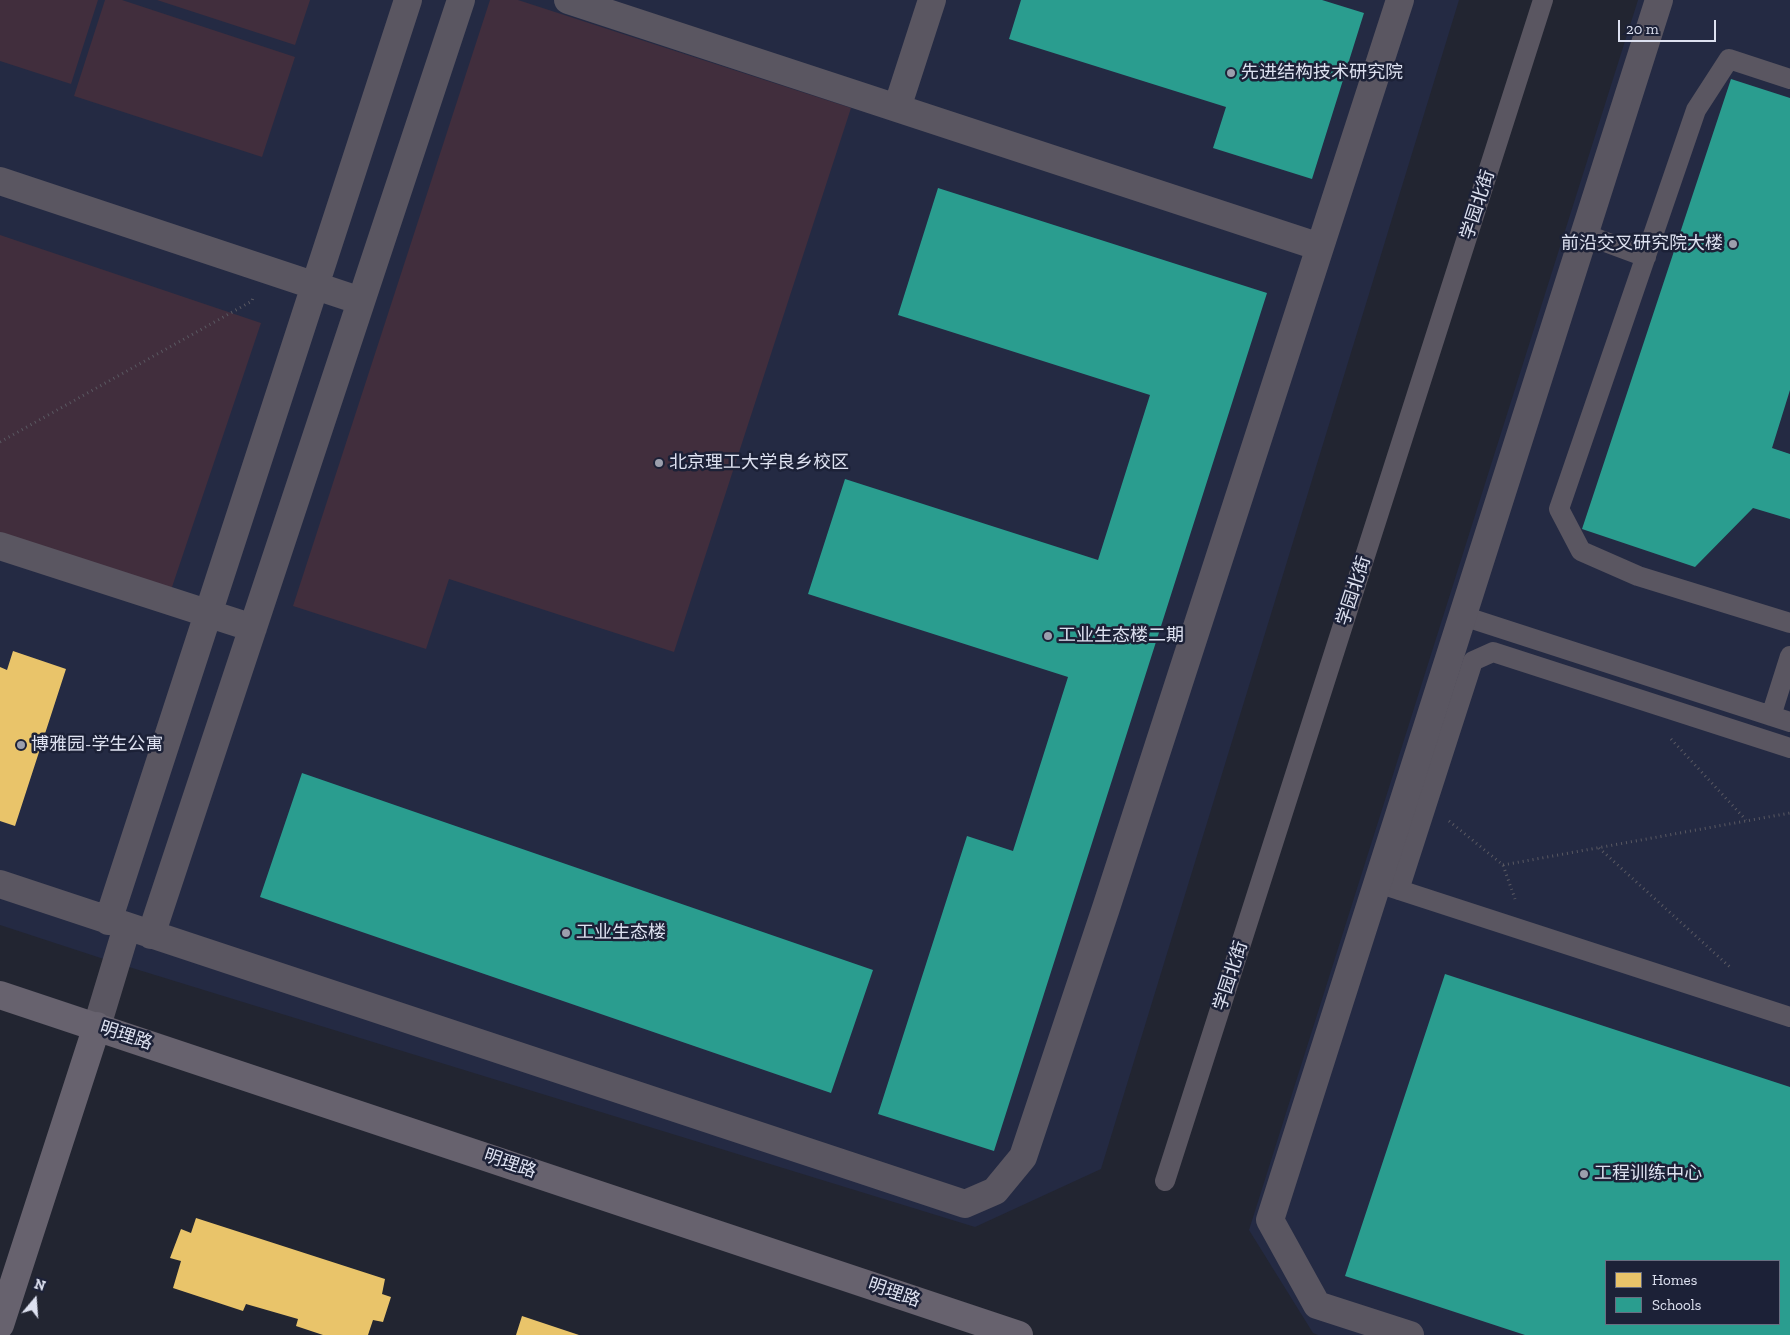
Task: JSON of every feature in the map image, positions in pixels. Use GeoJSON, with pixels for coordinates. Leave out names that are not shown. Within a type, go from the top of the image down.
{"type":"FeatureCollection","features":[{"type":"Feature","properties":{"kind":"street"},"geometry":{"type":"LineString","coordinates":[[0,1325],[129,928],[208,614],[408,0]]}},
{"type":"Feature","properties":{"kind":"street"},"geometry":{"type":"LineString","coordinates":[[129,928],[253,628],[461,0]]}},
{"type":"Feature","properties":{"kind":"street"},"geometry":{"type":"LineString","coordinates":[[568,0],[1320,247]]}},
{"type":"Feature","properties":{"kind":"street"},"geometry":{"type":"LineString","coordinates":[[897,108],[932,0]]}},
{"type":"Feature","properties":{"kind":"street"},"geometry":{"type":"LineString","coordinates":[[0,884],[965,1204],[995,1191],[1023,1157],[1106,908],[1400,0]]}},
{"type":"Feature","properties":{"kind":"street"},"geometry":{"type":"LineString","coordinates":[[1410,1335],[1317,1305],[1270,1220],[1388,887],[1463,616],[1659,0]]}},
{"type":"Feature","properties":{"kind":"street"},"geometry":{"type":"LineString","coordinates":[[0,181],[361,301]]}},
{"type":"Feature","properties":{"kind":"street"},"geometry":{"type":"LineString","coordinates":[[0,546],[253,628]]}},
{"type":"Feature","properties":{"kind":"street","name":"明理路"},"geometry":{"type":"LineString","coordinates":[[0,995],[1019,1335]]}},
{"type":"Feature","properties":{"kind":"lane","name":"学园北街"},"geometry":{"type":"LineString","coordinates":[[1165,1181],[1543,0]]}},
{"type":"Feature","properties":{"kind":"lane"},"geometry":{"type":"LineString","coordinates":[[1790,79],[1729,59],[1696,110],[1559,509],[1581,551],[1638,576],[1790,623]]}},
{"type":"Feature","properties":{"kind":"lane"},"geometry":{"type":"LineString","coordinates":[[1584,234],[1646,257]]}},
{"type":"Feature","properties":{"kind":"lane"},"geometry":{"type":"LineString","coordinates":[[1463,616],[1790,722]]}},
{"type":"Feature","properties":{"kind":"lane"},"geometry":{"type":"LineString","coordinates":[[1790,748],[1493,652],[1473,661],[1427,804],[1388,887],[1790,1017]]}},
{"type":"Feature","properties":{"kind":"lane"},"geometry":{"type":"LineString","coordinates":[[1771,716],[1790,656]]}},
{"type":"Feature","properties":{"kind":"path"},"geometry":{"type":"LineString","coordinates":[[0,442],[252,302],[263,268]]}},
{"type":"Feature","properties":{"kind":"path"},"geometry":{"type":"LineString","coordinates":[[1666,733],[1747,821]]}},
{"type":"Feature","properties":{"kind":"path"},"geometry":{"type":"LineString","coordinates":[[1427,804],[1503,865],[1526,932]]}},
{"type":"Feature","properties":{"kind":"path"},"geometry":{"type":"LineString","coordinates":[[1503,865],[1790,813]]}},
{"type":"Feature","properties":{"kind":"path"},"geometry":{"type":"LineString","coordinates":[[1598,848],[1734,970]]}},
{"type":"Feature","properties":{"kind":"shaded area","name":"北京理工大学良乡校区"},"geometry":{"type":"Polygon","coordinates":[[[0,0],[1459,0],[1101,1169],[975,1227],[116,963],[0,925],[0,0]]]}},
{"type":"Feature","properties":{"kind":"shaded area"},"geometry":{"type":"Polygon","coordinates":[[[0,0],[98,0],[71,84],[0,61],[0,0]]]}},
{"type":"Feature","properties":{"kind":"shaded area"},"geometry":{"type":"Polygon","coordinates":[[[105,0],[122,0],[295,57],[262,157],[74,96],[105,0]]]}},
{"type":"Feature","properties":{"kind":"shaded area"},"geometry":{"type":"Polygon","coordinates":[[[157,0],[310,0],[295,45],[157,0]]]}},
{"type":"Feature","properties":{"kind":"shaded area"},"geometry":{"type":"Polygon","coordinates":[[[490,0],[518,0],[851,108],[674,652],[449,579],[426,649],[293,606],[490,0]]]}},
{"type":"Feature","properties":{"kind":"shaded area"},"geometry":{"type":"Polygon","coordinates":[[[1638,0],[1790,0],[1790,1335],[1318,1335],[1313,1333],[1249,1230],[1638,0]]]}},
{"type":"Feature","properties":{"kind":"shaded area"},"geometry":{"type":"Polygon","coordinates":[[[0,235],[261,323],[171,590],[0,533],[0,235]]]}},
{"type":"Feature","properties":{"kind":"building: Homes","name":"博雅园-学生公寓"},"geometry":{"type":"Polygon","coordinates":[[[13,651],[66,669],[15,826],[0,821],[0,667],[7,670],[13,651]]]}},
{"type":"Feature","properties":{"kind":"building: Homes"},"geometry":{"type":"Polygon","coordinates":[[[196,1218],[385,1279],[382,1294],[391,1297],[383,1322],[373,1320],[368,1335],[323,1335],[296,1326],[298,1319],[246,1304],[243,1311],[173,1288],[181,1261],[170,1258],[181,1229],[191,1233],[196,1218]]]}},
{"type":"Feature","properties":{"kind":"building: Homes"},"geometry":{"type":"Polygon","coordinates":[[[522,1316],[579,1335],[516,1335],[522,1316]]]}},
{"type":"Feature","properties":{"kind":"building: Schools","name":"先进结构技术研究院"},"geometry":{"type":"Polygon","coordinates":[[[1021,0],[1322,0],[1364,13],[1312,179],[1213,148],[1226,107],[1009,39],[1021,0]]]}},
{"type":"Feature","properties":{"kind":"building: Schools","name":"前沿交叉研究院大楼"},"geometry":{"type":"Polygon","coordinates":[[[1731,79],[1790,98],[1790,390],[1772,448],[1790,454],[1790,519],[1753,508],[1695,567],[1582,529],[1731,79]]]}},
{"type":"Feature","properties":{"kind":"building: Schools","name":"工业生态楼二期"},"geometry":{"type":"Polygon","coordinates":[[[938,188],[1267,293],[994,1151],[878,1114],[967,836],[1013,851],[1068,677],[808,594],[845,479],[1098,560],[1150,395],[898,315],[938,188]]]}},
{"type":"Feature","properties":{"kind":"building: Schools","name":"工业生态楼"},"geometry":{"type":"Polygon","coordinates":[[[302,773],[873,970],[831,1093],[260,897],[302,773]]]}},
{"type":"Feature","properties":{"kind":"building: Schools","name":"工程训练中心"},"geometry":{"type":"Polygon","coordinates":[[[1445,974],[1790,1087],[1790,1335],[1525,1335],[1345,1276],[1445,974]]]}},
{"type":"Feature","properties":{"kind":"place","name":"先进结构技术研究院"},"geometry":{"type":"Point","coordinates":[1231,73]}},
{"type":"Feature","properties":{"kind":"place","name":"前沿交叉研究院大楼"},"geometry":{"type":"Point","coordinates":[1733,244]}},
{"type":"Feature","properties":{"kind":"place","name":"北京理工大学良乡校区"},"geometry":{"type":"Point","coordinates":[659,463]}},
{"type":"Feature","properties":{"kind":"place","name":"工业生态楼二期"},"geometry":{"type":"Point","coordinates":[1048,636]}},
{"type":"Feature","properties":{"kind":"place","name":"博雅园-学生公寓"},"geometry":{"type":"Point","coordinates":[21,745]}},
{"type":"Feature","properties":{"kind":"place","name":"工业生态楼"},"geometry":{"type":"Point","coordinates":[566,933]}},
{"type":"Feature","properties":{"kind":"place","name":"工程训练中心"},"geometry":{"type":"Point","coordinates":[1584,1174]}}]}
